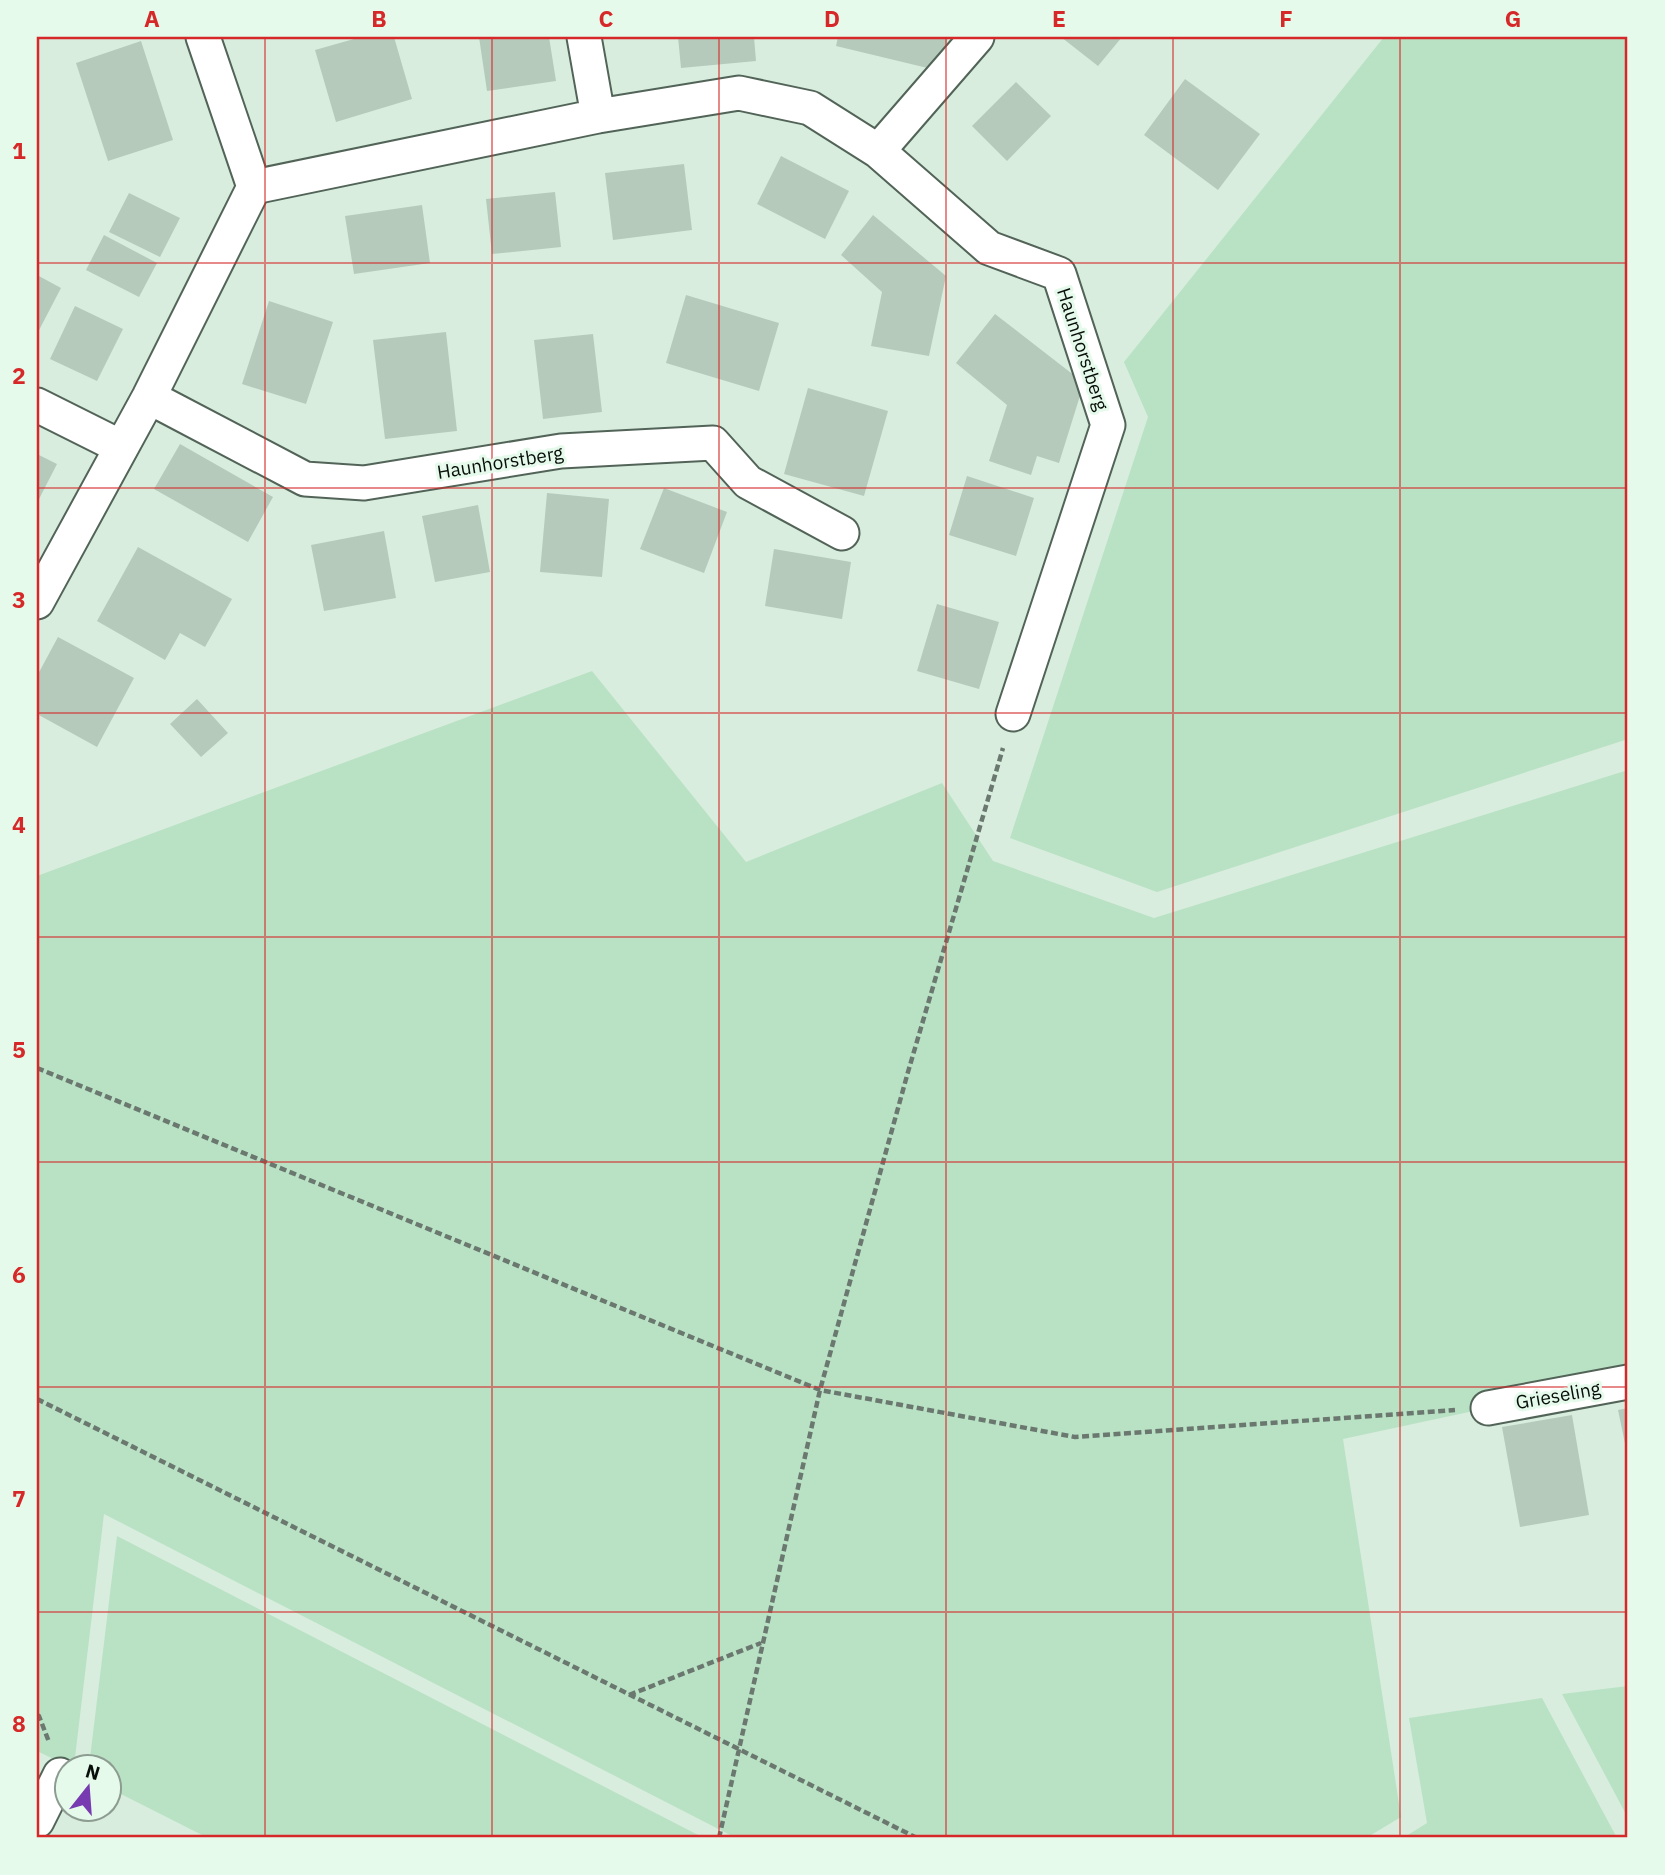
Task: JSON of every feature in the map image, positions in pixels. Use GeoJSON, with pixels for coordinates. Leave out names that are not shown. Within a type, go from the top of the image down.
{"type":"FeatureCollection","features":[{"type":"Feature","properties":{"kind":"street"},"geometry":{"type":"LineString","coordinates":[[37,602],[149,397],[254,187],[203,37]]}},
{"type":"Feature","properties":{"kind":"street"},"geometry":{"type":"LineString","coordinates":[[584,37],[598,116]]}},
{"type":"Feature","properties":{"kind":"street"},"geometry":{"type":"LineString","coordinates":[[878,151],[977,37]]}},
{"type":"Feature","properties":{"kind":"street","name":"Haunhorstberg"},"geometry":{"type":"LineString","coordinates":[[254,187],[598,116],[738,93],[810,108],[878,151],[989,247],[1059,274],[1108,425],[1013,714]]}},
{"type":"Feature","properties":{"kind":"street","name":"Haunhorstberg"},"geometry":{"type":"LineString","coordinates":[[149,397],[305,480],[364,483],[561,451],[713,443],[748,482],[842,533]]}},
{"type":"Feature","properties":{"kind":"street"},"geometry":{"type":"LineString","coordinates":[[37,405],[121,447]]}},
{"type":"Feature","properties":{"kind":"street","name":"Grieseling"},"geometry":{"type":"LineString","coordinates":[[1488,1408],[1628,1382]]}},
{"type":"Feature","properties":{"kind":"street"},"geometry":{"type":"LineString","coordinates":[[37,1821],[52,1791]]}},
{"type":"Feature","properties":{"kind":"path"},"geometry":{"type":"LineString","coordinates":[[719,1838],[761,1642],[820,1390],[908,1072],[1013,714]]}},
{"type":"Feature","properties":{"kind":"path"},"geometry":{"type":"LineString","coordinates":[[37,1068],[820,1390],[1075,1437],[1488,1408]]}},
{"type":"Feature","properties":{"kind":"path"},"geometry":{"type":"LineString","coordinates":[[37,1399],[917,1838]]}},
{"type":"Feature","properties":{"kind":"path"},"geometry":{"type":"LineString","coordinates":[[628,1695],[761,1642]]}},
{"type":"Feature","properties":{"kind":"path"},"geometry":{"type":"LineString","coordinates":[[37,1708],[39,1716]]}},
{"type":"Feature","properties":{"kind":"green space"},"geometry":{"type":"Polygon","coordinates":[[[1384,37],[1628,37],[1628,739],[1157,892],[1010,838],[1148,417],[1124,362],[1384,37]]]}},
{"type":"Feature","properties":{"kind":"green space"},"geometry":{"type":"Polygon","coordinates":[[[592,671],[746,862],[942,783],[993,861],[1154,918],[1628,770],[1628,1378],[1343,1439],[1401,1817],[1366,1838],[736,1838],[104,1514],[76,1752],[52,1752],[52,1758],[37,1751],[37,876],[592,671]]]}},
{"type":"Feature","properties":{"kind":"green space"},"geometry":{"type":"Polygon","coordinates":[[[117,1536],[704,1838],[208,1838],[122,1795],[122,1752],[91,1752],[117,1536]]]}},
{"type":"Feature","properties":{"kind":"green space"},"geometry":{"type":"Polygon","coordinates":[[[1628,1686],[1628,1818],[1562,1694],[1628,1686]]]}},
{"type":"Feature","properties":{"kind":"green space"},"geometry":{"type":"Polygon","coordinates":[[[1542,1698],[1617,1838],[1403,1838],[1427,1823],[1409,1718],[1542,1698]]]}},
{"type":"Feature","properties":{"kind":"building"},"geometry":{"type":"Polygon","coordinates":[[[361,37],[394,37],[412,99],[336,122],[315,50],[361,37]]]}},
{"type":"Feature","properties":{"kind":"building"},"geometry":{"type":"Polygon","coordinates":[[[479,37],[549,37],[556,81],[487,91],[479,37]]]}},
{"type":"Feature","properties":{"kind":"building"},"geometry":{"type":"Polygon","coordinates":[[[678,37],[754,37],[756,61],[681,68],[678,37]]]}},
{"type":"Feature","properties":{"kind":"building"},"geometry":{"type":"Polygon","coordinates":[[[838,37],[948,37],[940,71],[836,46],[838,37]]]}},
{"type":"Feature","properties":{"kind":"building"},"geometry":{"type":"Polygon","coordinates":[[[1061,37],[1122,37],[1098,66],[1061,37]]]}},
{"type":"Feature","properties":{"kind":"building"},"geometry":{"type":"Polygon","coordinates":[[[141,41],[173,140],[108,161],[76,63],[141,41]]]}},
{"type":"Feature","properties":{"kind":"building"},"geometry":{"type":"Polygon","coordinates":[[[1185,79],[1260,134],[1218,190],[1144,135],[1185,79]]]}},
{"type":"Feature","properties":{"kind":"building"},"geometry":{"type":"Polygon","coordinates":[[[1016,82],[1051,116],[1007,161],[972,126],[1016,82]]]}},
{"type":"Feature","properties":{"kind":"building"},"geometry":{"type":"Polygon","coordinates":[[[781,156],[849,191],[825,239],[757,204],[781,156]]]}},
{"type":"Feature","properties":{"kind":"building"},"geometry":{"type":"Polygon","coordinates":[[[684,164],[692,230],[613,240],[605,173],[684,164]]]}},
{"type":"Feature","properties":{"kind":"building"},"geometry":{"type":"Polygon","coordinates":[[[555,192],[561,247],[492,254],[486,199],[555,192]]]}},
{"type":"Feature","properties":{"kind":"building"},"geometry":{"type":"Polygon","coordinates":[[[129,193],[180,218],[160,257],[109,232],[129,193]]]}},
{"type":"Feature","properties":{"kind":"building"},"geometry":{"type":"Polygon","coordinates":[[[422,205],[430,263],[354,274],[345,216],[422,205]]]}},
{"type":"Feature","properties":{"kind":"building"},"geometry":{"type":"Polygon","coordinates":[[[873,215],[946,276],[929,356],[871,346],[882,292],[841,255],[873,215]]]}},
{"type":"Feature","properties":{"kind":"building"},"geometry":{"type":"Polygon","coordinates":[[[104,235],[157,263],[139,297],[86,270],[104,235]]]}},
{"type":"Feature","properties":{"kind":"building"},"geometry":{"type":"Polygon","coordinates":[[[37,275],[61,288],[37,334],[37,275]]]}},
{"type":"Feature","properties":{"kind":"building"},"geometry":{"type":"Polygon","coordinates":[[[686,295],[779,323],[759,391],[666,363],[686,295]]]}},
{"type":"Feature","properties":{"kind":"building"},"geometry":{"type":"Polygon","coordinates":[[[269,301],[333,322],[306,404],[242,384],[269,301]]]}},
{"type":"Feature","properties":{"kind":"building"},"geometry":{"type":"Polygon","coordinates":[[[75,306],[123,329],[97,381],[50,359],[75,306]]]}},
{"type":"Feature","properties":{"kind":"building"},"geometry":{"type":"Polygon","coordinates":[[[995,314],[1084,383],[1059,463],[1037,456],[1031,475],[989,461],[1007,405],[956,363],[995,314]]]}},
{"type":"Feature","properties":{"kind":"building"},"geometry":{"type":"Polygon","coordinates":[[[446,332],[457,431],[385,439],[373,340],[446,332]]]}},
{"type":"Feature","properties":{"kind":"building"},"geometry":{"type":"Polygon","coordinates":[[[593,334],[602,412],[543,419],[534,340],[593,334]]]}},
{"type":"Feature","properties":{"kind":"building"},"geometry":{"type":"Polygon","coordinates":[[[808,388],[888,411],[864,496],[784,474],[808,388]]]}},
{"type":"Feature","properties":{"kind":"building"},"geometry":{"type":"Polygon","coordinates":[[[180,444],[273,497],[248,542],[154,489],[180,444]]]}},
{"type":"Feature","properties":{"kind":"building"},"geometry":{"type":"Polygon","coordinates":[[[37,454],[57,464],[37,503],[37,454]]]}},
{"type":"Feature","properties":{"kind":"building"},"geometry":{"type":"Polygon","coordinates":[[[967,476],[1034,498],[1016,556],[949,535],[967,476]]]}},
{"type":"Feature","properties":{"kind":"building"},"geometry":{"type":"Polygon","coordinates":[[[664,488],[727,512],[704,573],[640,549],[664,488]]]}},
{"type":"Feature","properties":{"kind":"building"},"geometry":{"type":"Polygon","coordinates":[[[547,493],[609,499],[602,577],[540,572],[547,493]]]}},
{"type":"Feature","properties":{"kind":"building"},"geometry":{"type":"Polygon","coordinates":[[[478,505],[490,572],[435,582],[422,516],[478,505]]]}},
{"type":"Feature","properties":{"kind":"building"},"geometry":{"type":"Polygon","coordinates":[[[384,531],[396,598],[324,611],[311,545],[384,531]]]}},
{"type":"Feature","properties":{"kind":"building"},"geometry":{"type":"Polygon","coordinates":[[[138,547],[232,599],[205,647],[180,633],[165,660],[97,621],[138,547]]]}},
{"type":"Feature","properties":{"kind":"building"},"geometry":{"type":"Polygon","coordinates":[[[774,549],[851,562],[842,619],[765,606],[774,549]]]}},
{"type":"Feature","properties":{"kind":"building"},"geometry":{"type":"Polygon","coordinates":[[[937,604],[999,622],[979,689],[917,671],[937,604]]]}},
{"type":"Feature","properties":{"kind":"building"},"geometry":{"type":"Polygon","coordinates":[[[58,637],[134,678],[97,747],[37,714],[37,676],[58,637]]]}},
{"type":"Feature","properties":{"kind":"building"},"geometry":{"type":"Polygon","coordinates":[[[197,699],[228,733],[201,757],[170,724],[197,699]]]}},
{"type":"Feature","properties":{"kind":"building"},"geometry":{"type":"Polygon","coordinates":[[[1628,1408],[1628,1453],[1627,1453],[1618,1410],[1628,1408]]]}},
{"type":"Feature","properties":{"kind":"building"},"geometry":{"type":"Polygon","coordinates":[[[1572,1415],[1589,1515],[1520,1527],[1502,1427],[1572,1415]]]}}]}
